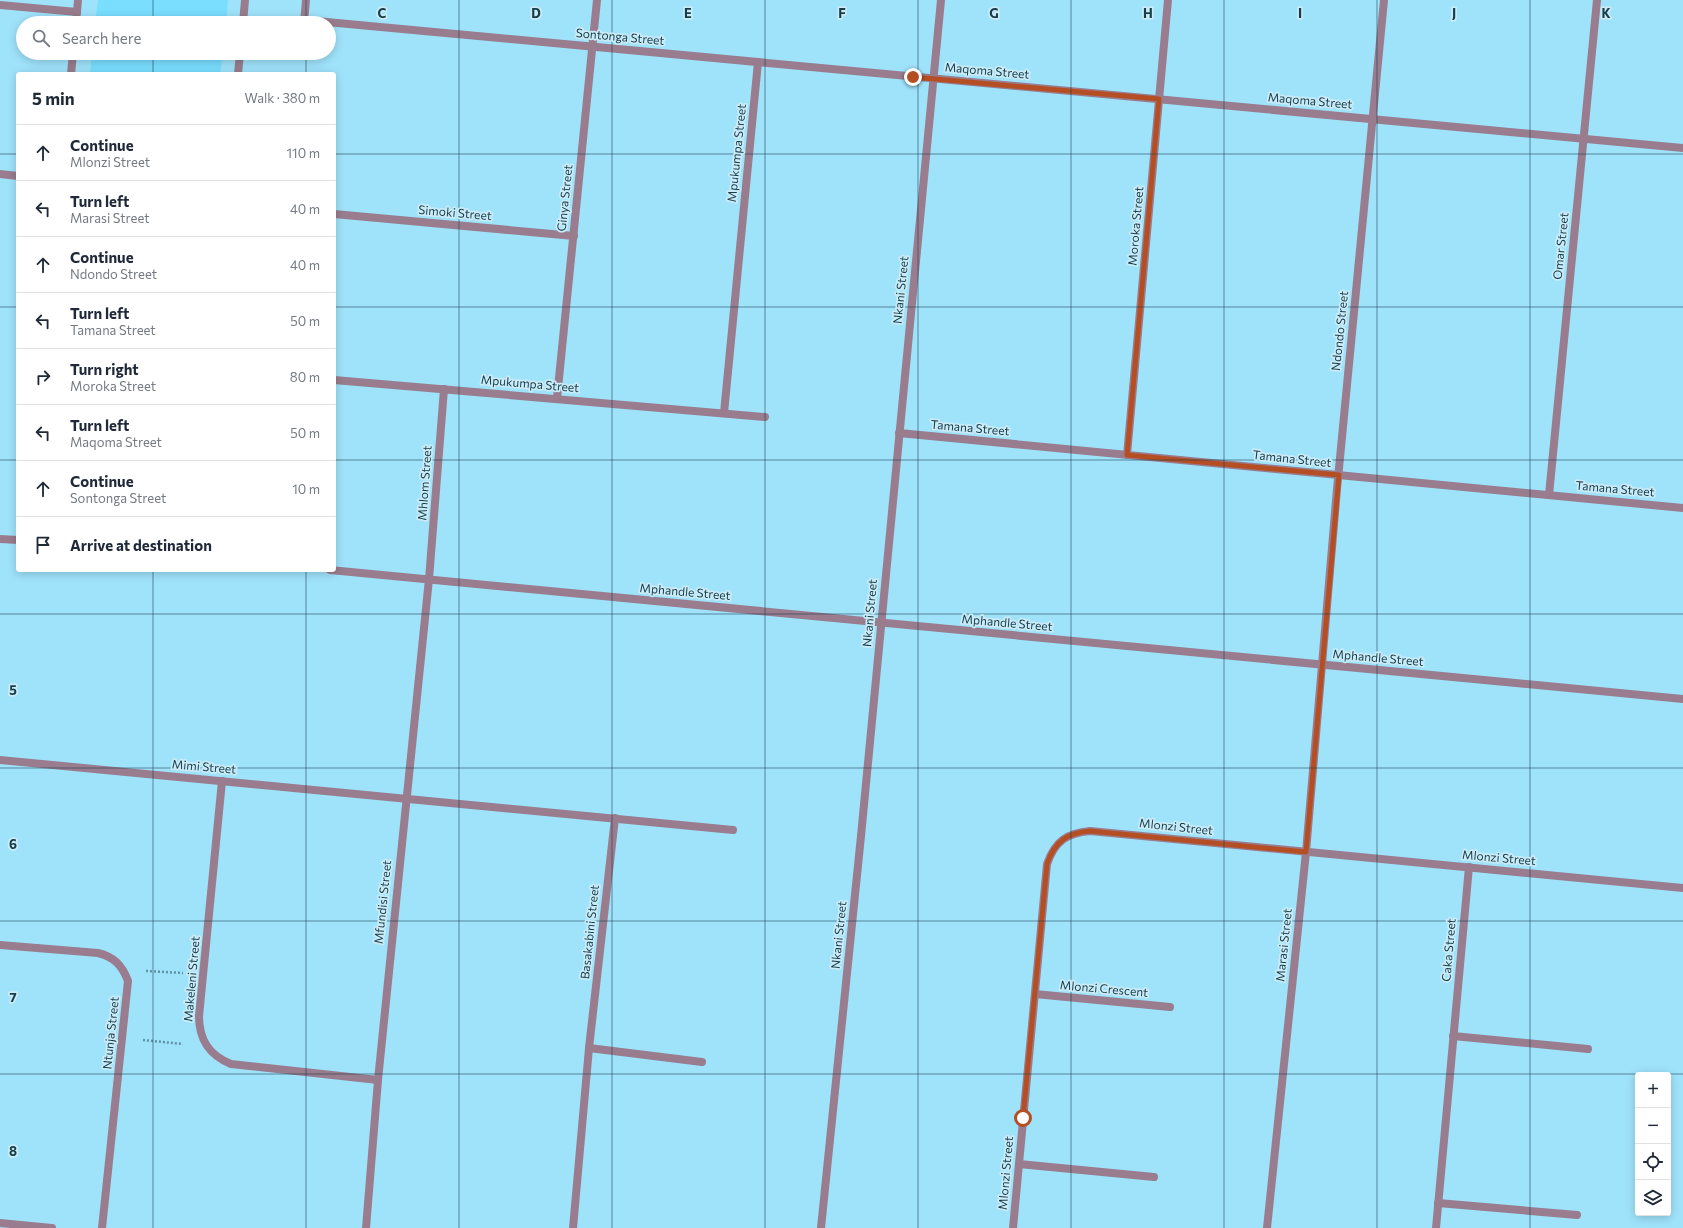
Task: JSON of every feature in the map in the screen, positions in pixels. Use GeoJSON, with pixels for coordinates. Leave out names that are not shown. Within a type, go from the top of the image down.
{"type":"FeatureCollection","features":[{"type":"Feature","properties":{"kind":"street"},"geometry":{"type":"LineString","coordinates":[[77,16],[78,0]]}},
{"type":"Feature","properties":{"kind":"street"},"geometry":{"type":"LineString","coordinates":[[244,16],[245,0]]}},
{"type":"Feature","properties":{"kind":"street"},"geometry":{"type":"LineString","coordinates":[[305,16],[306,0]]}},
{"type":"Feature","properties":{"kind":"street","name":"Ginya Street"},"geometry":{"type":"LineString","coordinates":[[557,398],[597,0]]}},
{"type":"Feature","properties":{"kind":"street","name":"Nkani Street"},"geometry":{"type":"LineString","coordinates":[[821,1228],[861,836],[941,0]]}},
{"type":"Feature","properties":{"kind":"street","name":"Moroka Street"},"geometry":{"type":"LineString","coordinates":[[1127,455],[1168,0]]}},
{"type":"Feature","properties":{"kind":"street","name":"Ndondo Street"},"geometry":{"type":"LineString","coordinates":[[1321,665],[1384,0]]}},
{"type":"Feature","properties":{"kind":"street","name":"Omar Street"},"geometry":{"type":"LineString","coordinates":[[1549,495],[1597,0]]}},
{"type":"Feature","properties":{"kind":"street"},"geometry":{"type":"LineString","coordinates":[[0,5],[77,12]]}},
{"type":"Feature","properties":{"kind":"street","name":"Sontonga Street"},"geometry":{"type":"LineString","coordinates":[[336,25],[934,78]]}},
{"type":"Feature","properties":{"kind":"street"},"geometry":{"type":"LineString","coordinates":[[71,72],[72,60]]}},
{"type":"Feature","properties":{"kind":"street"},"geometry":{"type":"LineString","coordinates":[[238,72],[239,60]]}},
{"type":"Feature","properties":{"kind":"street","name":"Mpukumpa Street"},"geometry":{"type":"LineString","coordinates":[[724,413],[758,62]]}},
{"type":"Feature","properties":{"kind":"street","name":"Maqoma Street"},"geometry":{"type":"LineString","coordinates":[[934,78],[1683,148]]}},
{"type":"Feature","properties":{"kind":"street"},"geometry":{"type":"LineString","coordinates":[[0,174],[16,176]]}},
{"type":"Feature","properties":{"kind":"street","name":"Simoki Street"},"geometry":{"type":"LineString","coordinates":[[336,214],[574,236]]}},
{"type":"Feature","properties":{"kind":"street","name":"Mpukumpa Street"},"geometry":{"type":"LineString","coordinates":[[336,380],[765,417]]}},
{"type":"Feature","properties":{"kind":"street","name":"Mhlom Street"},"geometry":{"type":"LineString","coordinates":[[429,579],[444,389]]}},
{"type":"Feature","properties":{"kind":"street","name":"Tamana Street"},"geometry":{"type":"LineString","coordinates":[[899,433],[1683,508]]}},
{"type":"Feature","properties":{"kind":"street"},"geometry":{"type":"LineString","coordinates":[[0,539],[16,540]]}},
{"type":"Feature","properties":{"kind":"street","name":"Mphandle Street"},"geometry":{"type":"LineString","coordinates":[[336,571],[1683,699]]}},
{"type":"Feature","properties":{"kind":"street","name":"Mfundisi Street"},"geometry":{"type":"LineString","coordinates":[[366,1228],[378,1080],[429,579]]}},
{"type":"Feature","properties":{"kind":"street","name":"Marasi Street"},"geometry":{"type":"LineString","coordinates":[[1267,1228],[1306,852],[1321,665]]}},
{"type":"Feature","properties":{"kind":"street","name":"Mimi Street"},"geometry":{"type":"LineString","coordinates":[[0,760],[406,798]]}},
{"type":"Feature","properties":{"kind":"street","name":"Makeleni Street"},"geometry":{"type":"LineString","coordinates":[[222,781],[203,974],[199,1027],[201,1037],[206,1046],[217,1057],[231,1064],[378,1080]]}},
{"type":"Feature","properties":{"kind":"street"},"geometry":{"type":"LineString","coordinates":[[406,798],[733,830]]}},
{"type":"Feature","properties":{"kind":"street","name":"Basakabini Street"},"geometry":{"type":"LineString","coordinates":[[574,1228],[589,1048],[615,818]]}},
{"type":"Feature","properties":{"kind":"street","name":"Mlonzi Street"},"geometry":{"type":"LineString","coordinates":[[1013,1228],[1047,864],[1051,852],[1058,843],[1068,836],[1080,832],[1090,831],[1683,888]]}},
{"type":"Feature","properties":{"kind":"street","name":"Caka Street"},"geometry":{"type":"LineString","coordinates":[[1436,1228],[1469,867]]}},
{"type":"Feature","properties":{"kind":"street"},"geometry":{"type":"LineString","coordinates":[[0,945],[98,953],[109,956],[124,970]]}},
{"type":"Feature","properties":{"kind":"street","name":"Ntunja Street"},"geometry":{"type":"LineString","coordinates":[[102,1228],[128,981],[124,970]]}},
{"type":"Feature","properties":{"kind":"street","name":"Mlonzi Crescent"},"geometry":{"type":"LineString","coordinates":[[1035,994],[1170,1007]]}},
{"type":"Feature","properties":{"kind":"street"},"geometry":{"type":"LineString","coordinates":[[1453,1036],[1588,1049]]}},
{"type":"Feature","properties":{"kind":"street"},"geometry":{"type":"LineString","coordinates":[[589,1048],[702,1062]]}},
{"type":"Feature","properties":{"kind":"street"},"geometry":{"type":"LineString","coordinates":[[1019,1164],[1154,1177]]}},
{"type":"Feature","properties":{"kind":"street"},"geometry":{"type":"LineString","coordinates":[[1438,1203],[1577,1215]]}},
{"type":"Feature","properties":{"kind":"street"},"geometry":{"type":"LineString","coordinates":[[0,1223],[52,1228]]}},
{"type":"Feature","properties":{"kind":"path"},"geometry":{"type":"LineString","coordinates":[[124,970],[203,974]]}},
{"type":"Feature","properties":{"kind":"path"},"geometry":{"type":"LineString","coordinates":[[123,1039],[206,1046]]}},
{"type":"Feature","properties":{"kind":"shaded area"},"geometry":{"type":"Polygon","coordinates":[[[98,0],[228,0],[227,16],[96,16],[98,0]]]}},
{"type":"Feature","properties":{"kind":"shaded area"},"geometry":{"type":"Polygon","coordinates":[[[91,60],[222,60],[220,72],[90,72],[91,60]]]}},
{"type":"Feature","properties":{"kind":"route"},"geometry":{"type":"LineString","coordinates":[[913,77],[1159,99],[1127,455],[1339,475],[1321,665],[1306,852],[1090,831],[1080,832],[1068,836],[1058,843],[1051,852],[1047,864],[1023,1118]]}}]}
